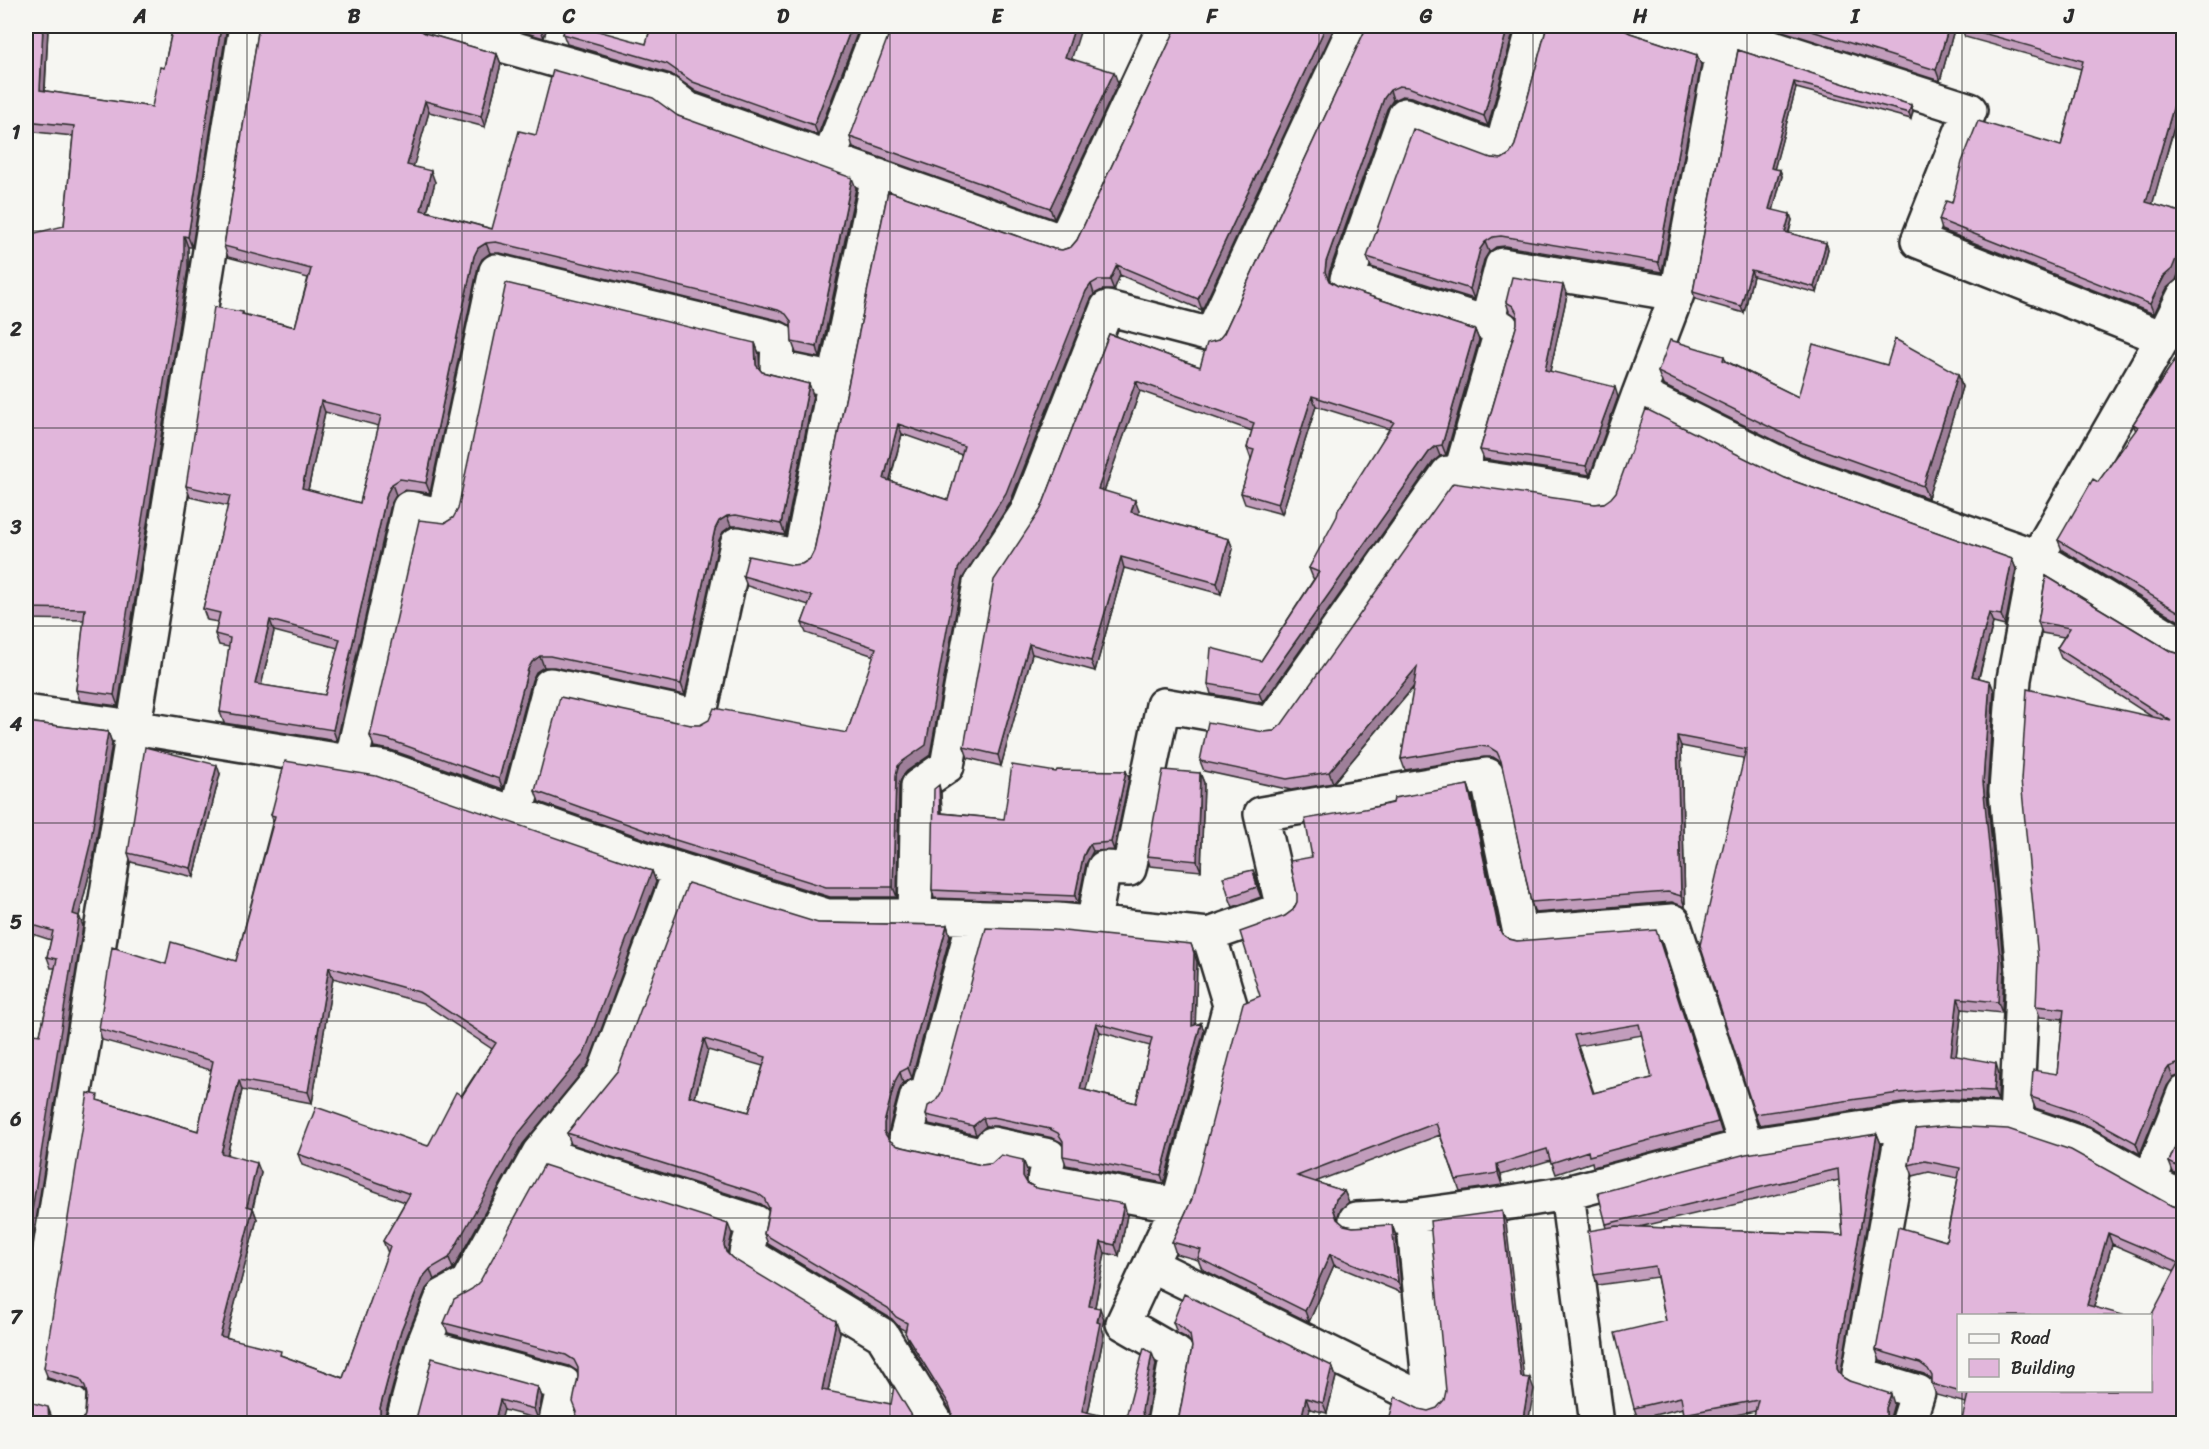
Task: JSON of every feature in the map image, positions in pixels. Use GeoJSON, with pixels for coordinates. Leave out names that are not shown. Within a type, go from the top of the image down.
{"type":"FeatureCollection","features":[{"type":"Feature","properties":{"kind":"street"},"geometry":{"type":"LineString","coordinates":[[70,1424],[72,1404],[27,1392],[246,26]]}},
{"type":"Feature","properties":{"kind":"street"},"geometry":{"type":"LineString","coordinates":[[435,26],[666,92],[688,110],[1064,242],[1165,26]]}},
{"type":"Feature","properties":{"kind":"street"},"geometry":{"type":"LineString","coordinates":[[829,159],[880,26]]}},
{"type":"Feature","properties":{"kind":"street"},"geometry":{"type":"LineString","coordinates":[[915,916],[918,786],[946,766],[980,583],[1027,512],[1107,308],[1211,335],[1354,26]]}},
{"type":"Feature","properties":{"kind":"street"},"geometry":{"type":"LineString","coordinates":[[1460,475],[1502,328],[1347,279],[1405,115],[1501,152],[1534,26]]}},
{"type":"Feature","properties":{"kind":"street"},"geometry":{"type":"LineString","coordinates":[[1640,26],[1725,36],[1970,110],[1918,241],[2163,338]]}},
{"type":"Feature","properties":{"kind":"street"},"geometry":{"type":"LineString","coordinates":[[1093,924],[1104,868],[1129,869],[1163,705],[1271,724],[1448,474],[1602,496],[1677,294],[1725,36]]}},
{"type":"Feature","properties":{"kind":"street"},"geometry":{"type":"LineString","coordinates":[[516,814],[550,685],[699,717],[737,544],[800,557],[878,176]]}},
{"type":"Feature","properties":{"kind":"street"},"geometry":{"type":"LineString","coordinates":[[1487,323],[1502,265],[1677,294]]}},
{"type":"Feature","properties":{"kind":"street"},"geometry":{"type":"LineString","coordinates":[[351,763],[409,508],[444,516],[496,271],[778,339],[777,368],[835,380]]}},
{"type":"Feature","properties":{"kind":"street"},"geometry":{"type":"LineString","coordinates":[[2016,1121],[2023,971],[2006,791],[2014,679],[2037,557],[2163,338],[2184,296]]}},
{"type":"Feature","properties":{"kind":"street"},"geometry":{"type":"LineString","coordinates":[[1639,394],[1795,471],[2037,557],[2184,646]]}},
{"type":"Feature","properties":{"kind":"street"},"geometry":{"type":"LineString","coordinates":[[26,712],[385,768],[680,871],[827,916],[1058,920],[1209,935],[1283,909],[1261,814],[1487,775],[1520,933],[1673,921],[1746,1146]]}},
{"type":"Feature","properties":{"kind":"street"},"geometry":{"type":"LineString","coordinates":[[402,1424],[423,1346],[443,1296],[467,1283],[539,1153],[603,1074],[680,871]]}},
{"type":"Feature","properties":{"kind":"street"},"geometry":{"type":"LineString","coordinates":[[975,917],[926,1097],[917,1096],[906,1138],[988,1157],[992,1144],[1049,1156],[1044,1180],[1178,1205]]}},
{"type":"Feature","properties":{"kind":"street"},"geometry":{"type":"LineString","coordinates":[[1164,1424],[1177,1354],[1123,1323],[1178,1205],[1230,1005],[1209,935]]}},
{"type":"Feature","properties":{"kind":"street"},"geometry":{"type":"LineString","coordinates":[[2150,1180],[2184,1093]]}},
{"type":"Feature","properties":{"kind":"street"},"geometry":{"type":"LineString","coordinates":[[1356,1218],[1413,1216],[1567,1193],[1746,1146],[1904,1122],[1953,1118],[2016,1121],[2083,1144],[2184,1200]]}},
{"type":"Feature","properties":{"kind":"street"},"geometry":{"type":"LineString","coordinates":[[1904,1122],[1859,1374],[1918,1392],[1908,1424]]}},
{"type":"Feature","properties":{"kind":"street"},"geometry":{"type":"LineString","coordinates":[[539,1153],[755,1222],[746,1253],[882,1335],[937,1424]]}},
{"type":"Feature","properties":{"kind":"street"},"geometry":{"type":"LineString","coordinates":[[1567,1193],[1597,1424]]}},
{"type":"Feature","properties":{"kind":"street"},"geometry":{"type":"LineString","coordinates":[[1151,1265],[1431,1403],[1413,1216]]}},
{"type":"Feature","properties":{"kind":"street"},"geometry":{"type":"LineString","coordinates":[[423,1346],[564,1384],[556,1421],[562,1424]]}},
{"type":"Feature","properties":{"kind":"building"},"geometry":{"type":"Polygon","coordinates":[[[26,26],[43,26],[40,90],[152,107],[160,67],[164,68],[173,26],[221,26],[188,237],[184,236],[184,257],[114,695],[76,690],[85,609],[26,608],[26,395],[30,362],[26,362],[27,235],[64,226],[74,126],[26,121],[26,26]]]}},
{"type":"Feature","properties":{"kind":"building"},"geometry":{"type":"Polygon","coordinates":[[[259,26],[416,26],[425,33],[497,54],[481,116],[425,101],[407,165],[431,171],[421,210],[492,229],[519,131],[536,135],[553,70],[653,98],[678,116],[852,178],[817,347],[792,342],[791,321],[786,314],[778,310],[496,242],[486,243],[478,248],[474,256],[426,483],[400,479],[392,484],[387,493],[333,730],[220,712],[230,638],[215,634],[220,613],[203,609],[230,496],[186,486],[214,307],[243,312],[242,314],[295,327],[311,269],[224,246],[259,26]],[[321,401],[302,488],[360,503],[381,416],[321,401]],[[270,620],[255,684],[325,695],[340,639],[270,620]]]}},
{"type":"Feature","properties":{"kind":"building"},"geometry":{"type":"Polygon","coordinates":[[[565,26],[580,26],[646,44],[651,26],[852,26],[814,125],[693,82],[667,64],[563,34],[565,26]]]}},
{"type":"Feature","properties":{"kind":"building"},"geometry":{"type":"Polygon","coordinates":[[[892,26],[1075,26],[1065,57],[1114,72],[1050,208],[850,137],[892,26]]]}},
{"type":"Feature","properties":{"kind":"building"},"geometry":{"type":"Polygon","coordinates":[[[1177,26],[1326,26],[1198,299],[1117,265],[1110,280],[1098,280],[1086,291],[1006,493],[958,569],[926,745],[898,766],[896,775],[893,887],[826,887],[650,832],[535,791],[560,697],[691,725],[700,725],[709,720],[714,708],[847,733],[876,648],[802,623],[812,596],[743,576],[748,556],[792,565],[802,564],[810,559],[814,551],[888,191],[1054,249],[1062,250],[1071,247],[1077,240],[1177,26]],[[898,424],[884,479],[948,500],[964,446],[898,424]]]}},
{"type":"Feature","properties":{"kind":"building"},"geometry":{"type":"Polygon","coordinates":[[[1367,26],[1508,26],[1484,116],[1408,87],[1399,86],[1390,90],[1384,98],[1326,262],[1325,272],[1329,281],[1338,286],[1475,330],[1442,445],[1436,446],[1429,452],[1259,693],[1208,684],[1211,648],[1261,661],[1319,572],[1309,568],[1338,510],[1394,422],[1312,396],[1278,504],[1241,493],[1254,450],[1247,448],[1254,423],[1136,381],[1098,489],[1135,500],[1131,512],[1229,539],[1217,583],[1121,557],[1091,661],[1029,644],[998,755],[964,747],[994,580],[1041,509],[1109,334],[1200,367],[1207,343],[1218,340],[1224,333],[1367,26]]]}},
{"type":"Feature","properties":{"kind":"building"},"geometry":{"type":"Polygon","coordinates":[[[1547,26],[1620,26],[1630,33],[1697,55],[1658,262],[1501,236],[1493,237],[1480,249],[1470,289],[1367,257],[1413,129],[1491,158],[1502,159],[1510,154],[1515,145],[1547,26]]]}},
{"type":"Feature","properties":{"kind":"building"},"geometry":{"type":"Polygon","coordinates":[[[1796,26],[1949,26],[1936,70],[1796,26]]]}},
{"type":"Feature","properties":{"kind":"building"},"geometry":{"type":"Polygon","coordinates":[[[1961,26],[2184,26],[2184,85],[2180,84],[2146,202],[2184,213],[2184,239],[2172,269],[2163,277],[2150,304],[1939,220],[1946,201],[1952,203],[1962,162],[1978,121],[2061,146],[2083,61],[1961,26]]]}},
{"type":"Feature","properties":{"kind":"building"},"geometry":{"type":"Polygon","coordinates":[[[1738,50],[1911,105],[1909,113],[1794,82],[1771,168],[1780,170],[1769,209],[1790,214],[1785,232],[1826,243],[1814,287],[1751,270],[1741,306],[1693,292],[1738,50]]]}},
{"type":"Feature","properties":{"kind":"building"},"geometry":{"type":"Polygon","coordinates":[[[1512,277],[1563,285],[1545,370],[1615,387],[1586,466],[1480,450],[1517,324],[1517,313],[1513,306],[1506,302],[1512,277]]]}},
{"type":"Feature","properties":{"kind":"building"},"geometry":{"type":"Polygon","coordinates":[[[506,283],[755,343],[756,365],[762,372],[809,384],[781,524],[736,515],[727,516],[719,521],[715,529],[681,684],[550,656],[540,656],[532,662],[528,669],[499,779],[387,739],[370,736],[419,520],[445,523],[453,518],[458,509],[506,283]]]}},
{"type":"Feature","properties":{"kind":"building"},"geometry":{"type":"Polygon","coordinates":[[[1895,339],[1958,374],[1923,486],[1798,441],[1658,372],[1670,340],[1724,356],[1723,360],[1798,397],[1813,344],[1887,365],[1895,339]]]}},
{"type":"Feature","properties":{"kind":"building"},"geometry":{"type":"Polygon","coordinates":[[[2184,346],[2184,615],[2058,540],[2093,479],[2098,482],[2138,427],[2133,424],[2184,346]]]}},
{"type":"Feature","properties":{"kind":"building"},"geometry":{"type":"Polygon","coordinates":[[[1646,409],[1785,478],[2012,559],[2001,615],[1989,613],[1972,676],[1990,681],[1983,782],[2000,961],[1998,1002],[1958,998],[1951,1055],[1996,1063],[1994,1091],[1948,1089],[1899,1093],[1755,1114],[1700,945],[1746,749],[1677,736],[1681,896],[1668,892],[1531,902],[1501,761],[1497,752],[1489,747],[1480,746],[1401,759],[1417,667],[1329,772],[1287,779],[1200,761],[1208,722],[1264,732],[1274,731],[1282,724],[1453,483],[1595,504],[1604,503],[1616,492],[1646,409]]]}},
{"type":"Feature","properties":{"kind":"building"},"geometry":{"type":"Polygon","coordinates":[[[2046,576],[2170,651],[2184,653],[2184,1065],[2177,1064],[2169,1067],[2163,1075],[2136,1143],[2085,1115],[2031,1097],[2033,1070],[2057,1074],[2064,1009],[2036,1006],[2038,959],[2021,780],[2027,689],[2171,721],[2057,648],[2070,628],[2038,622],[2046,576]]]}},
{"type":"Feature","properties":{"kind":"building"},"geometry":{"type":"Polygon","coordinates":[[[26,722],[108,732],[90,845],[73,914],[79,916],[26,1248],[26,1065],[34,1034],[40,1035],[57,959],[47,957],[53,931],[26,923],[26,722]]]}},
{"type":"Feature","properties":{"kind":"building"},"geometry":{"type":"Polygon","coordinates":[[[145,747],[217,765],[191,868],[128,853],[145,747]]]}},
{"type":"Feature","properties":{"kind":"building"},"geometry":{"type":"Polygon","coordinates":[[[285,761],[376,776],[652,871],[584,1054],[519,1133],[449,1258],[430,1269],[422,1278],[401,1330],[380,1408],[380,1419],[383,1424],[81,1424],[85,1415],[87,1395],[85,1386],[80,1379],[44,1368],[88,1093],[98,1095],[97,1100],[198,1131],[213,1061],[99,1029],[112,947],[166,964],[171,942],[236,961],[275,816],[271,815],[285,761]],[[329,967],[308,1092],[239,1080],[221,1153],[257,1163],[247,1206],[253,1208],[220,1336],[281,1351],[280,1355],[343,1378],[390,1246],[383,1241],[410,1194],[298,1154],[316,1107],[428,1146],[456,1092],[462,1096],[496,1043],[419,992],[329,967]]]}},
{"type":"Feature","properties":{"kind":"building"},"geometry":{"type":"Polygon","coordinates":[[[1012,765],[1056,772],[1057,770],[1126,771],[1111,842],[1090,844],[1086,850],[1075,896],[932,890],[934,789],[939,785],[940,813],[1004,819],[1012,765]]]}},
{"type":"Feature","properties":{"kind":"building"},"geometry":{"type":"Polygon","coordinates":[[[1163,770],[1200,773],[1197,861],[1147,856],[1163,770]]]}},
{"type":"Feature","properties":{"kind":"building"},"geometry":{"type":"Polygon","coordinates":[[[1468,785],[1498,926],[1502,934],[1509,939],[1517,941],[1656,930],[1718,1122],[1589,1156],[1588,1151],[1551,1163],[1547,1149],[1497,1164],[1498,1173],[1456,1180],[1436,1123],[1297,1176],[1344,1191],[1336,1199],[1333,1208],[1337,1219],[1344,1225],[1353,1227],[1392,1225],[1398,1282],[1330,1254],[1305,1311],[1198,1258],[1201,1250],[1172,1242],[1192,1199],[1243,1003],[1260,996],[1240,932],[1285,916],[1293,910],[1297,902],[1297,894],[1290,861],[1312,857],[1305,819],[1393,803],[1394,798],[1468,785]],[[1639,1024],[1574,1035],[1593,1093],[1652,1078],[1639,1024]]]}},
{"type":"Feature","properties":{"kind":"building"},"geometry":{"type":"Polygon","coordinates":[[[1253,870],[1257,887],[1229,897],[1223,877],[1253,870]]]}},
{"type":"Feature","properties":{"kind":"building"},"geometry":{"type":"Polygon","coordinates":[[[688,883],[818,923],[947,925],[908,1068],[900,1072],[895,1081],[884,1123],[884,1132],[889,1140],[898,1146],[981,1165],[991,1164],[1001,1155],[1023,1160],[1023,1176],[1027,1183],[1036,1188],[1124,1204],[1115,1245],[1101,1242],[1089,1306],[1100,1308],[1097,1322],[1100,1323],[1082,1411],[1125,1421],[1144,1348],[1152,1353],[1142,1410],[1145,1424],[948,1424],[952,1413],[949,1404],[905,1333],[907,1323],[896,1317],[888,1308],[764,1234],[769,1208],[764,1198],[757,1193],[567,1133],[618,1070],[688,883]],[[704,1039],[689,1096],[749,1112],[766,1057],[704,1039]]]}},
{"type":"Feature","properties":{"kind":"building"},"geometry":{"type":"Polygon","coordinates":[[[986,928],[1054,930],[1191,944],[1194,953],[1192,1026],[1201,1023],[1161,1175],[1063,1156],[1063,1141],[1058,1133],[1050,1129],[993,1117],[983,1118],[973,1126],[926,1115],[928,1106],[936,1101],[941,1093],[986,928]],[[1096,1023],[1080,1089],[1136,1103],[1152,1038],[1096,1023]]]}},
{"type":"Feature","properties":{"kind":"building"},"geometry":{"type":"Polygon","coordinates":[[[2184,1125],[2184,1170],[2169,1162],[2184,1125]]]}},
{"type":"Feature","properties":{"kind":"building"},"geometry":{"type":"Polygon","coordinates":[[[1949,1126],[2008,1129],[2071,1150],[2172,1206],[2184,1207],[2184,1424],[1961,1424],[1968,1394],[1961,1392],[2152,1392],[2152,1314],[2179,1263],[2108,1233],[2087,1305],[2119,1314],[1957,1314],[1957,1391],[1932,1384],[1932,1376],[1928,1369],[1920,1363],[1876,1350],[1898,1227],[1946,1241],[1960,1168],[1925,1161],[1909,1165],[1916,1129],[1949,1126]]]}},
{"type":"Feature","properties":{"kind":"building"},"geometry":{"type":"Polygon","coordinates":[[[1877,1134],[1837,1369],[1842,1377],[1849,1381],[1891,1394],[1886,1408],[1886,1418],[1889,1424],[1752,1424],[1758,1400],[1684,1414],[1681,1397],[1634,1408],[1615,1333],[1666,1321],[1655,1266],[1594,1275],[1588,1231],[1617,1226],[1843,1235],[1838,1169],[1606,1224],[1598,1193],[1746,1154],[1877,1134]]]}},
{"type":"Feature","properties":{"kind":"building"},"geometry":{"type":"Polygon","coordinates":[[[544,1165],[728,1224],[724,1245],[726,1252],[732,1258],[836,1321],[822,1390],[891,1404],[894,1386],[917,1424],[588,1424],[575,1420],[577,1412],[573,1402],[578,1368],[574,1360],[566,1355],[444,1323],[454,1299],[472,1289],[480,1281],[544,1165]]]}},
{"type":"Feature","properties":{"kind":"building"},"geometry":{"type":"Polygon","coordinates":[[[1502,1211],[1521,1377],[1530,1378],[1522,1424],[1388,1424],[1395,1397],[1428,1411],[1437,1408],[1444,1400],[1446,1391],[1430,1221],[1502,1211]]]}},
{"type":"Feature","properties":{"kind":"building"},"geometry":{"type":"Polygon","coordinates":[[[1184,1294],[1332,1366],[1323,1403],[1306,1398],[1300,1424],[1175,1424],[1179,1417],[1192,1347],[1190,1335],[1173,1322],[1184,1294]]]}},
{"type":"Feature","properties":{"kind":"building"},"geometry":{"type":"Polygon","coordinates":[[[432,1358],[538,1387],[534,1409],[500,1400],[494,1424],[413,1424],[432,1358]]]}},
{"type":"Feature","properties":{"kind":"building"},"geometry":{"type":"Polygon","coordinates":[[[26,1401],[48,1407],[51,1424],[26,1424],[26,1401]]]}}]}
